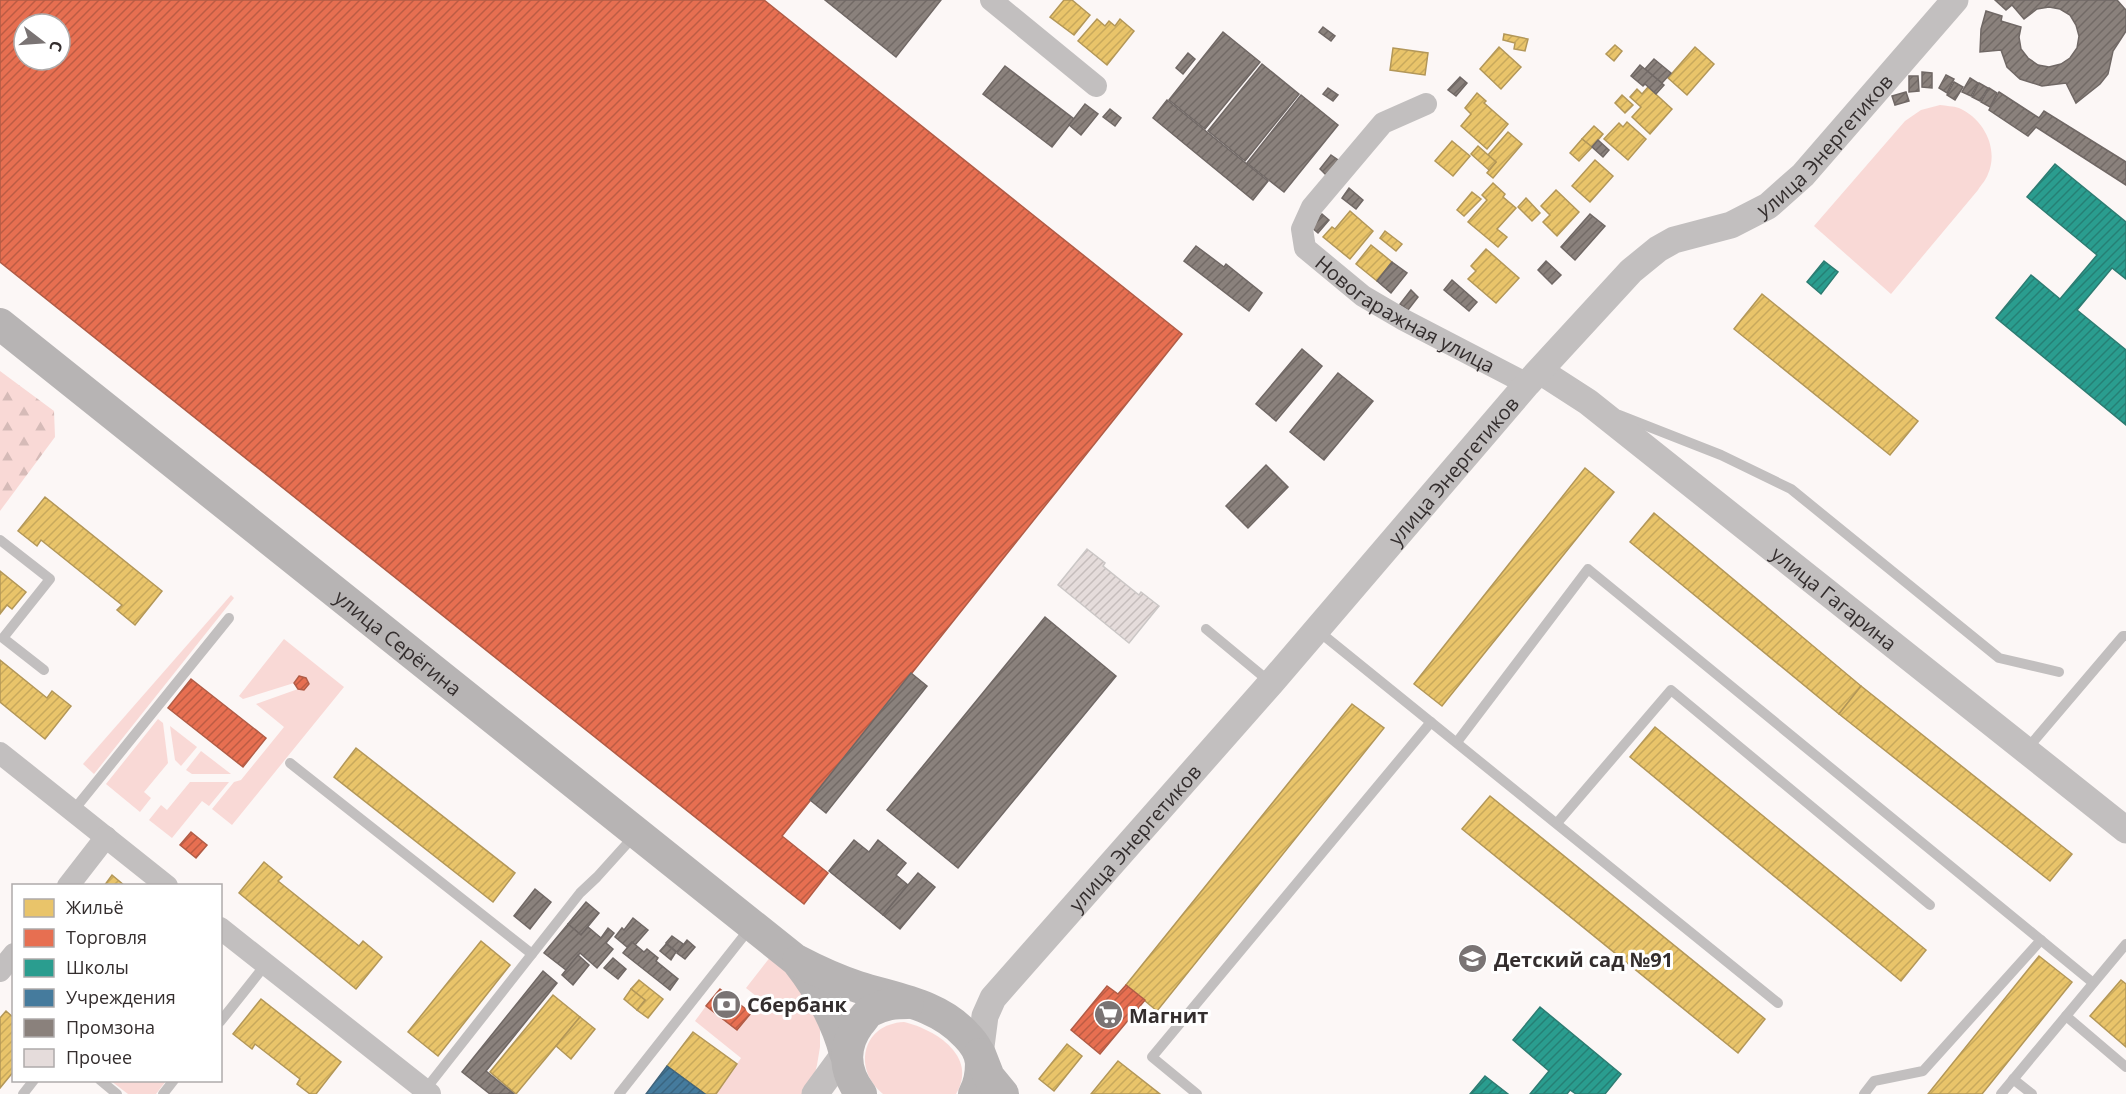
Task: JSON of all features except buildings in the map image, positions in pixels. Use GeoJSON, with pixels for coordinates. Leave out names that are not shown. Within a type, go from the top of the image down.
{"type":"FeatureCollection","features":[{"type":"Feature","properties":{"kind":"main road","name":"улица Серёгина"},"geometry":{"type":"LineString","coordinates":[[0,324],[797,961]]}},
{"type":"Feature","properties":{"kind":"main road"},"geometry":{"type":"LineString","coordinates":[[797,961],[857,987],[936,1011],[957,1024],[972,1041],[989,1077],[1003,1094]]}},
{"type":"Feature","properties":{"kind":"main road"},"geometry":{"type":"LineString","coordinates":[[797,961],[808,975],[838,1027],[850,1074],[861,1094]]}},
{"type":"Feature","properties":{"kind":"main road"},"geometry":{"type":"LineString","coordinates":[[845,1053],[853,1032],[869,1012],[889,1004],[915,1003]]}},
{"type":"Feature","properties":{"kind":"main road"},"geometry":{"type":"LineString","coordinates":[[974,1094],[981,1073],[980,1054]]}},
{"type":"Feature","properties":{"kind":"street"},"geometry":{"type":"LineString","coordinates":[[991,0],[1096,86]]}},
{"type":"Feature","properties":{"kind":"street","name":"улица Энергетиков"},"geometry":{"type":"LineString","coordinates":[[993,998],[1271,683],[1533,377],[1631,271],[1658,249],[1674,240],[1731,225],[1768,206],[1803,175],[1955,0]]}},
{"type":"Feature","properties":{"kind":"street","name":"Новогаражная улица"},"geometry":{"type":"LineString","coordinates":[[1426,104],[1383,123],[1312,207],[1302,228],[1305,248],[1364,296],[1404,320],[1533,377]]}},
{"type":"Feature","properties":{"kind":"street","name":"улица Гагарина"},"geometry":{"type":"LineString","coordinates":[[1533,377],[1588,402],[2126,830]]}},
{"type":"Feature","properties":{"kind":"street"},"geometry":{"type":"LineString","coordinates":[[0,753],[166,884]]}},
{"type":"Feature","properties":{"kind":"street"},"geometry":{"type":"LineString","coordinates":[[69,884],[106,837]]}},
{"type":"Feature","properties":{"kind":"street"},"geometry":{"type":"LineString","coordinates":[[222,930],[427,1092]]}},
{"type":"Feature","properties":{"kind":"street"},"geometry":{"type":"LineString","coordinates":[[0,971],[12,956]]}},
{"type":"Feature","properties":{"kind":"street"},"geometry":{"type":"LineString","coordinates":[[915,1003],[962,1010],[976,1007],[993,998]]}},
{"type":"Feature","properties":{"kind":"street"},"geometry":{"type":"LineString","coordinates":[[980,1054],[985,1016],[993,998]]}},
{"type":"Feature","properties":{"kind":"street"},"geometry":{"type":"LineString","coordinates":[[815,1094],[845,1053]]}},
{"type":"Feature","properties":{"kind":"lane"},"geometry":{"type":"LineString","coordinates":[[1588,402],[1721,455],[1791,489],[1999,658],[2059,672]]}},
{"type":"Feature","properties":{"kind":"lane"},"geometry":{"type":"LineString","coordinates":[[0,540],[50,579],[3,638],[44,670]]}},
{"type":"Feature","properties":{"kind":"lane"},"geometry":{"type":"LineString","coordinates":[[1457,742],[1588,569],[2092,982]]}},
{"type":"Feature","properties":{"kind":"lane"},"geometry":{"type":"LineString","coordinates":[[74,811],[229,618]]}},
{"type":"Feature","properties":{"kind":"lane"},"geometry":{"type":"LineString","coordinates":[[1206,629],[1271,683]]}},
{"type":"Feature","properties":{"kind":"lane"},"geometry":{"type":"LineString","coordinates":[[1317,630],[1779,1003]]}},
{"type":"Feature","properties":{"kind":"lane"},"geometry":{"type":"LineString","coordinates":[[2025,751],[2123,636],[2126,636]]}},
{"type":"Feature","properties":{"kind":"lane"},"geometry":{"type":"LineString","coordinates":[[1557,823],[1671,690],[1930,905]]}},
{"type":"Feature","properties":{"kind":"lane"},"geometry":{"type":"LineString","coordinates":[[1197,1094],[1152,1057],[1431,722]]}},
{"type":"Feature","properties":{"kind":"lane"},"geometry":{"type":"LineString","coordinates":[[290,763],[532,954]]}},
{"type":"Feature","properties":{"kind":"lane"},"geometry":{"type":"LineString","coordinates":[[427,1092],[580,893],[637,832]]}},
{"type":"Feature","properties":{"kind":"lane"},"geometry":{"type":"LineString","coordinates":[[619,1094],[752,925]]}},
{"type":"Feature","properties":{"kind":"lane"},"geometry":{"type":"LineString","coordinates":[[1864,1094],[1874,1081],[1923,1071],[2041,940]]}},
{"type":"Feature","properties":{"kind":"lane"},"geometry":{"type":"LineString","coordinates":[[2001,1094],[2126,944]]}},
{"type":"Feature","properties":{"kind":"lane"},"geometry":{"type":"LineString","coordinates":[[222,1019],[266,964]]}},
{"type":"Feature","properties":{"kind":"lane"},"geometry":{"type":"LineString","coordinates":[[2066,1016],[2126,1067]]}},
{"type":"Feature","properties":{"kind":"lane"},"geometry":{"type":"LineString","coordinates":[[2013,1079],[2032,1094]]}},
{"type":"Feature","properties":{"kind":"lane"},"geometry":{"type":"LineString","coordinates":[[23,1094],[32,1082]]}},
{"type":"Feature","properties":{"kind":"lane"},"geometry":{"type":"LineString","coordinates":[[102,1082],[117,1094]]}},
{"type":"Feature","properties":{"kind":"lane"},"geometry":{"type":"LineString","coordinates":[[163,1094],[172,1082]]}},
{"type":"Feature","properties":{"kind":"green space"},"geometry":{"type":"Polygon","coordinates":[[[1940,105],[1959,108],[1976,119],[1990,145],[1991,164],[1978,190],[1891,294],[1814,226],[1905,121],[1921,110],[1940,105]]]}},
{"type":"Feature","properties":{"kind":"green space"},"geometry":{"type":"Polygon","coordinates":[[[0,371],[54,411],[55,437],[0,511],[0,371]]]}},
{"type":"Feature","properties":{"kind":"green space"},"geometry":{"type":"Polygon","coordinates":[[[231,595],[234,598],[94,774],[83,764],[231,595]]]}},
{"type":"Feature","properties":{"kind":"green space"},"geometry":{"type":"Polygon","coordinates":[[[284,639],[344,687],[232,825],[212,809],[234,782],[241,780],[284,727],[256,704],[298,689],[304,690],[309,684],[306,678],[299,676],[294,683],[243,699],[239,696],[284,639]]]}},
{"type":"Feature","properties":{"kind":"green space"},"geometry":{"type":"Polygon","coordinates":[[[158,719],[163,723],[168,763],[144,792],[151,798],[140,812],[106,784],[158,719]]]}},
{"type":"Feature","properties":{"kind":"green space"},"geometry":{"type":"Polygon","coordinates":[[[170,726],[197,747],[181,766],[175,760],[170,726]]]}},
{"type":"Feature","properties":{"kind":"green space"},"geometry":{"type":"Polygon","coordinates":[[[201,751],[231,774],[192,774],[186,770],[201,751]]]}},
{"type":"Feature","properties":{"kind":"green space"},"geometry":{"type":"Polygon","coordinates":[[[190,782],[229,782],[209,806],[202,801],[172,838],[149,820],[161,805],[167,810],[190,782]]]}},
{"type":"Feature","properties":{"kind":"green space"},"geometry":{"type":"Polygon","coordinates":[[[771,956],[801,982],[820,1028],[820,1047],[814,1077],[805,1094],[716,1094],[741,1058],[695,1021],[706,1006],[738,1030],[761,1000],[746,988],[771,956]]]}},
{"type":"Feature","properties":{"kind":"green space"},"geometry":{"type":"Polygon","coordinates":[[[904,1022],[929,1031],[951,1047],[962,1068],[961,1081],[956,1094],[883,1094],[873,1084],[865,1061],[866,1049],[871,1039],[890,1025],[904,1022]]]}},
{"type":"Feature","properties":{"kind":"green space"},"geometry":{"type":"Polygon","coordinates":[[[112,1082],[165,1082],[156,1094],[128,1094],[112,1082]]]}},
{"type":"Feature","properties":{"kind":"place","name":"Детский сад №91"},"geometry":{"type":"Point","coordinates":[1473,959]}},
{"type":"Feature","properties":{"kind":"place","name":"Сбербанк"},"geometry":{"type":"Point","coordinates":[726,1004]}},
{"type":"Feature","properties":{"kind":"place","name":"Магнит"},"geometry":{"type":"Point","coordinates":[1108,1015]}}]}
